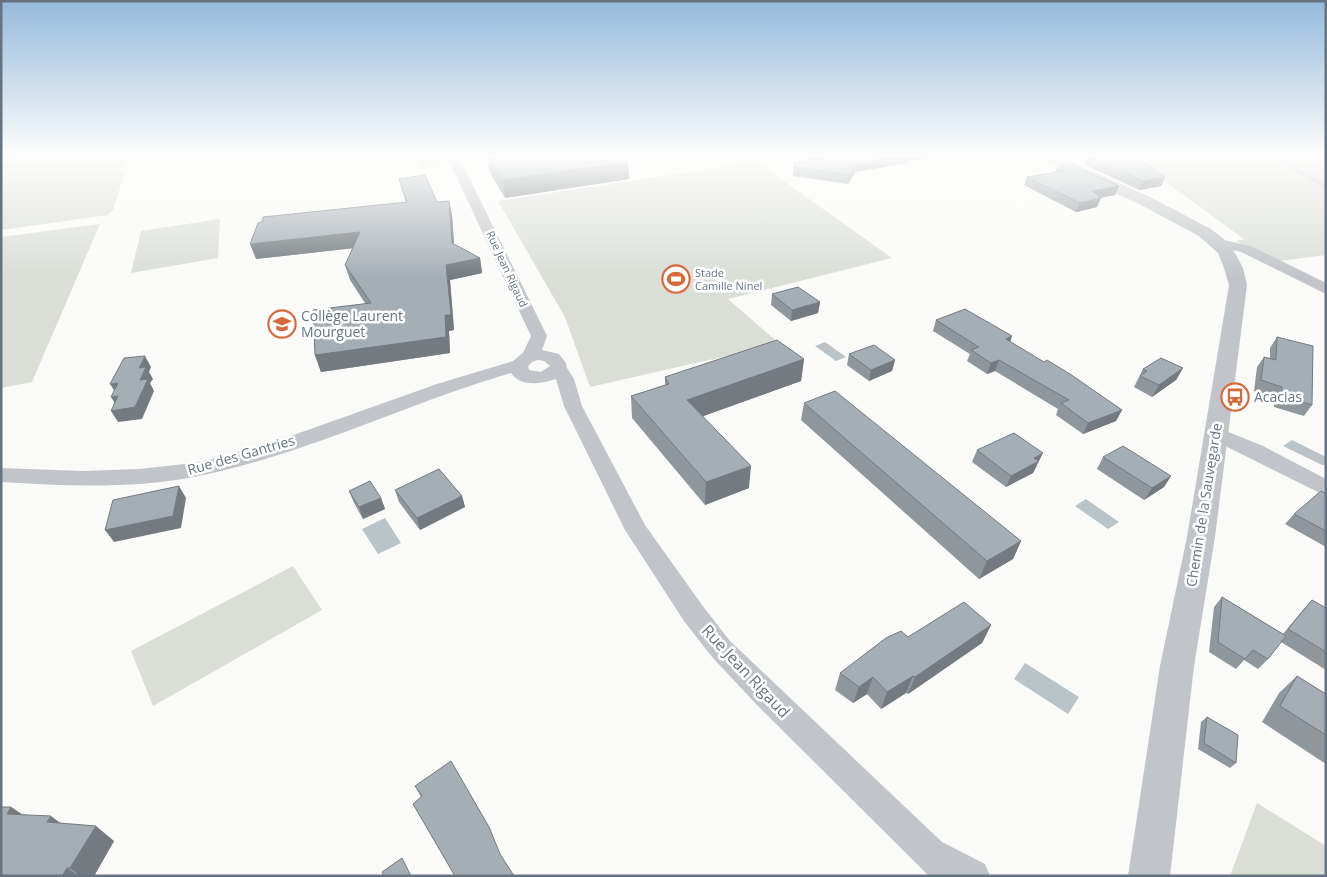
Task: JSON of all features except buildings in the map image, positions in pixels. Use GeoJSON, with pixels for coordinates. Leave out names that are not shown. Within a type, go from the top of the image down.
{"type":"FeatureCollection","features":[{"type":"Feature","properties":{"kind":"street","name":"Rue Jean Rigaud"},"geometry":{"type":"LineString","coordinates":[[472,196],[538,336],[530,369]]}},
{"type":"Feature","properties":{"kind":"street","name":"Chemin de la Sauvegarde"},"geometry":{"type":"LineString","coordinates":[[1134,196],[1196,227],[1218,243],[1234,268],[1238,285],[1201,537],[1178,666],[1149,876]]}},
{"type":"Feature","properties":{"kind":"street"},"geometry":{"type":"LineString","coordinates":[[1218,243],[1253,252],[1326,289]]}},
{"type":"Feature","properties":{"kind":"street","name":"Rue Jean Rigaud"},"geometry":{"type":"LineString","coordinates":[[530,369],[551,374],[558,368],[565,379],[573,406],[636,530],[710,634],[766,695],[953,876]]}},
{"type":"Feature","properties":{"kind":"street","name":"Rue Jean Rigaud"},"geometry":{"type":"LineString","coordinates":[[530,369],[573,406]]}},
{"type":"Feature","properties":{"kind":"street","name":"Rue des Gantries"},"geometry":{"type":"LineString","coordinates":[[1,475],[101,477],[179,472],[220,464],[328,429],[470,378],[530,369]]}},
{"type":"Feature","properties":{"kind":"street"},"geometry":{"type":"LineString","coordinates":[[1216,433],[1326,488]]}},
{"type":"Feature","properties":{"kind":"street","name":"Rue Jean Rigaud"},"geometry":{"type":"LineString","coordinates":[[930,852],[973,876]]}},
{"type":"Feature","properties":{"kind":"shaded area"},"geometry":{"type":"Polygon","coordinates":[[[1,196],[117,196],[113,210],[108,215],[1,230],[1,196]]]}},
{"type":"Feature","properties":{"kind":"shaded area","name":"Stade Camille Ninel"},"geometry":{"type":"Polygon","coordinates":[[[532,196],[805,196],[892,258],[728,299],[780,344],[590,387],[565,317],[498,201],[532,196]]]}},
{"type":"Feature","properties":{"kind":"shaded area"},"geometry":{"type":"Polygon","coordinates":[[[1185,196],[1326,196],[1326,255],[1279,261],[1236,241],[1244,239],[1185,196]]]}},
{"type":"Feature","properties":{"kind":"shaded area"},"geometry":{"type":"Polygon","coordinates":[[[220,219],[218,258],[131,273],[141,231],[220,219]]]}},
{"type":"Feature","properties":{"kind":"shaded area"},"geometry":{"type":"Polygon","coordinates":[[[100,224],[32,382],[1,388],[1,237],[100,224]]]}},
{"type":"Feature","properties":{"kind":"shaded area"},"geometry":{"type":"Polygon","coordinates":[[[825,342],[846,357],[836,361],[815,346],[825,342]]]}},
{"type":"Feature","properties":{"kind":"shaded area"},"geometry":{"type":"Polygon","coordinates":[[[1292,440],[1326,457],[1326,465],[1322,465],[1283,446],[1292,440]]]}},
{"type":"Feature","properties":{"kind":"shaded area"},"geometry":{"type":"Polygon","coordinates":[[[1086,499],[1119,522],[1108,529],[1075,506],[1086,499]]]}},
{"type":"Feature","properties":{"kind":"shaded area"},"geometry":{"type":"Polygon","coordinates":[[[385,518],[401,543],[378,554],[362,529],[385,518]]]}},
{"type":"Feature","properties":{"kind":"shaded area"},"geometry":{"type":"Polygon","coordinates":[[[293,566],[322,610],[153,706],[131,651],[293,566]]]}},
{"type":"Feature","properties":{"kind":"shaded area"},"geometry":{"type":"Polygon","coordinates":[[[1025,663],[1079,697],[1068,714],[1014,679],[1025,663]]]}},
{"type":"Feature","properties":{"kind":"shaded area"},"geometry":{"type":"Polygon","coordinates":[[[1257,803],[1326,846],[1326,876],[1230,876],[1257,803]]]}},
{"type":"Feature","properties":{"kind":"place","name":"Stade Camille Ninel"},"geometry":{"type":"Point","coordinates":[676,279]}},
{"type":"Feature","properties":{"kind":"place","name":"Collège Laurent Mourguet"},"geometry":{"type":"Point","coordinates":[282,324]}},
{"type":"Feature","properties":{"kind":"place","name":"Acacias"},"geometry":{"type":"Point","coordinates":[1235,397]}}]}
